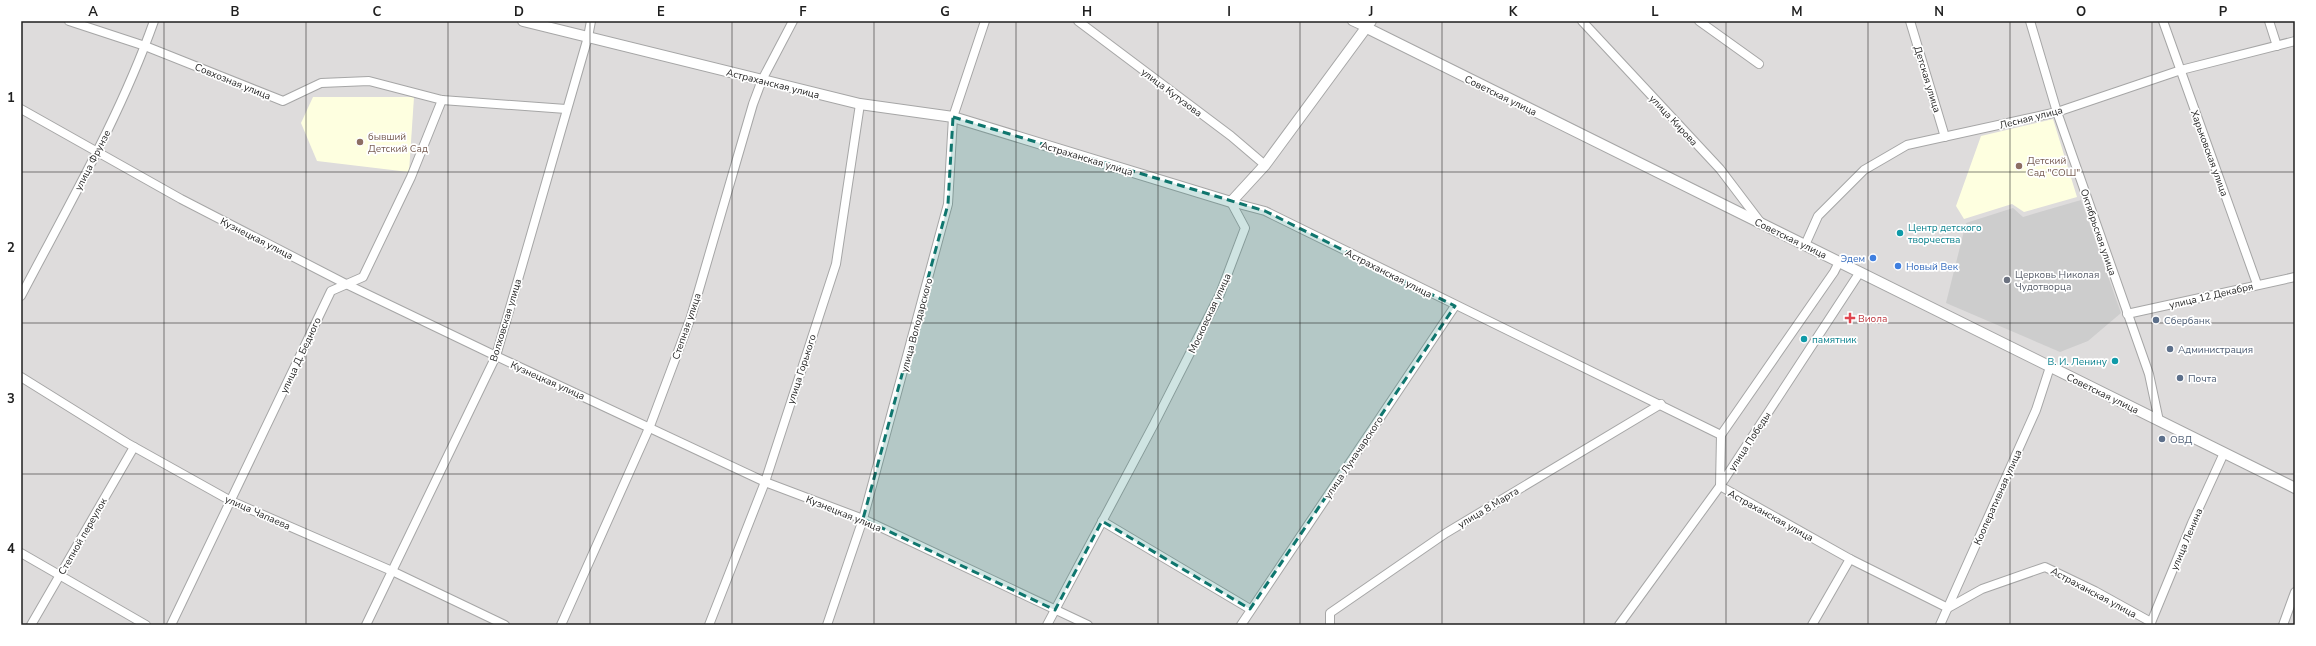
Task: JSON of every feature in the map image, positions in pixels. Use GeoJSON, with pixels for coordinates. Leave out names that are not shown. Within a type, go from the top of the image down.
{"type":"FeatureCollection","features":[{"type":"Feature","properties":{"kind":"street","name":"Совхозная улица"},"geometry":{"type":"LineString","coordinates":[[69,21],[145,46],[283,101],[321,83],[369,81],[442,100],[566,109]]}},
{"type":"Feature","properties":{"kind":"street","name":"улица Фрунзе"},"geometry":{"type":"LineString","coordinates":[[21,296],[97,152],[145,46],[154,21]]}},
{"type":"Feature","properties":{"kind":"street","name":"Астраханская улица"},"geometry":{"type":"LineString","coordinates":[[523,21],[860,104],[953,117],[1265,211],[1455,306],[1661,404],[1721,435],[1720,486],[1850,559],[1948,608],[1982,589],[2045,567],[2095,590],[2150,624]]}},
{"type":"Feature","properties":{"kind":"street","name":"Волховская улица"},"geometry":{"type":"LineString","coordinates":[[366,625],[496,356],[588,37],[591,21]]}},
{"type":"Feature","properties":{"kind":"street","name":"Степная улица"},"geometry":{"type":"LineString","coordinates":[[561,625],[650,426],[691,317],[753,104],[762,80],[793,21]]}},
{"type":"Feature","properties":{"kind":"street","name":"улица Володарского"},"geometry":{"type":"LineString","coordinates":[[827,625],[863,519],[948,204],[953,117],[985,21]]}},
{"type":"Feature","properties":{"kind":"street","name":"улица Кутузова"},"geometry":{"type":"LineString","coordinates":[[1078,21],[1231,136],[1265,165]]}},
{"type":"Feature","properties":{"kind":"street","name":"Советская улица"},"geometry":{"type":"LineString","coordinates":[[1352,21],[1368,24],[1761,224],[2295,488]]}},
{"type":"Feature","properties":{"kind":"street","name":"улица Кирова"},"geometry":{"type":"LineString","coordinates":[[1582,21],[1720,169],[1761,224]]}},
{"type":"Feature","properties":{"kind":"street"},"geometry":{"type":"LineString","coordinates":[[1699,21],[1759,64]]}},
{"type":"Feature","properties":{"kind":"street","name":"Детская улица"},"geometry":{"type":"LineString","coordinates":[[1910,21],[1945,137]]}},
{"type":"Feature","properties":{"kind":"street","name":"Октябрьская улица"},"geometry":{"type":"LineString","coordinates":[[2030,21],[2056,112],[2149,374],[2159,420]]}},
{"type":"Feature","properties":{"kind":"street","name":"Харьковская улица"},"geometry":{"type":"LineString","coordinates":[[2163,21],[2257,284]]}},
{"type":"Feature","properties":{"kind":"street"},"geometry":{"type":"LineString","coordinates":[[2270,21],[2277,46]]}},
{"type":"Feature","properties":{"kind":"street"},"geometry":{"type":"LineString","coordinates":[[1231,202],[1265,165],[1368,24]]}},
{"type":"Feature","properties":{"kind":"street","name":"Лесная улица"},"geometry":{"type":"LineString","coordinates":[[1805,245],[1818,216],[1864,170],[1907,145],[2056,112],[2181,70],[2295,41]]}},
{"type":"Feature","properties":{"kind":"street","name":"улица Д. Бедного"},"geometry":{"type":"LineString","coordinates":[[171,625],[331,291],[363,276],[411,177],[442,100]]}},
{"type":"Feature","properties":{"kind":"street","name":"улица Горького"},"geometry":{"type":"LineString","coordinates":[[709,625],[765,482],[836,264],[860,104]]}},
{"type":"Feature","properties":{"kind":"street","name":"Кузнецкая улица"},"geometry":{"type":"LineString","coordinates":[[21,109],[181,199],[346,284],[496,356],[650,426],[765,482],[863,519],[1088,625]]}},
{"type":"Feature","properties":{"kind":"street","name":"Московская улица"},"geometry":{"type":"LineString","coordinates":[[1047,625],[1220,294],[1245,228],[1231,202]]}},
{"type":"Feature","properties":{"kind":"street"},"geometry":{"type":"LineString","coordinates":[[1721,435],[1834,272],[1839,262]]}},
{"type":"Feature","properties":{"kind":"street","name":"улица Победы"},"geometry":{"type":"LineString","coordinates":[[1619,625],[1720,486],[1860,272]]}},
{"type":"Feature","properties":{"kind":"street","name":"улица 12 Декабря"},"geometry":{"type":"LineString","coordinates":[[2127,314],[2257,284],[2295,277]]}},
{"type":"Feature","properties":{"kind":"street","name":"улица Луначарского"},"geometry":{"type":"LineString","coordinates":[[1241,625],[1250,609],[1455,306]]}},
{"type":"Feature","properties":{"kind":"street","name":"Кооперативная улица"},"geometry":{"type":"LineString","coordinates":[[1940,625],[2036,410],[2050,367]]}},
{"type":"Feature","properties":{"kind":"street","name":"улица Чапаева"},"geometry":{"type":"LineString","coordinates":[[21,377],[134,447],[231,501],[392,571],[505,625]]}},
{"type":"Feature","properties":{"kind":"street","name":"улица 8 Марта"},"geometry":{"type":"LineString","coordinates":[[1330,625],[1330,614],[1446,533],[1661,404]]}},
{"type":"Feature","properties":{"kind":"street","name":"Степной переулок"},"geometry":{"type":"LineString","coordinates":[[31,625],[134,447]]}},
{"type":"Feature","properties":{"kind":"street","name":"улица Ленина"},"geometry":{"type":"LineString","coordinates":[[2150,624],[2192,523],[2224,453]]}},
{"type":"Feature","properties":{"kind":"street"},"geometry":{"type":"LineString","coordinates":[[1102,521],[1250,609]]}},
{"type":"Feature","properties":{"kind":"street"},"geometry":{"type":"LineString","coordinates":[[21,553],[146,625]]}},
{"type":"Feature","properties":{"kind":"street"},"geometry":{"type":"LineString","coordinates":[[1812,625],[1850,559]]}},
{"type":"Feature","properties":{"kind":"street"},"geometry":{"type":"LineString","coordinates":[[2283,625],[2295,592]]}},
{"type":"Feature","properties":{"kind":"highlighted area"},"geometry":{"type":"Polygon","coordinates":[[[953,117],[1265,211],[1455,306],[1250,609],[1102,521],[1055,610],[863,519],[948,204],[953,117]]]}},
{"type":"Feature","properties":{"kind":"shaded area"},"geometry":{"type":"Polygon","coordinates":[[[21,21],[2295,21],[2295,625],[21,625],[21,21]]]}},
{"type":"Feature","properties":{"kind":"shaded area","name":"бывший Детский Сад"},"geometry":{"type":"Polygon","coordinates":[[[313,97],[414,97],[409,172],[317,161],[301,123],[313,97]]]}},
{"type":"Feature","properties":{"kind":"shaded area","name":"Детский Сад \"СОШ\""},"geometry":{"type":"Polygon","coordinates":[[[2053,119],[2077,197],[2024,212],[2012,204],[1964,219],[1956,206],[1981,136],[2053,119]]]}},
{"type":"Feature","properties":{"kind":"shaded area"},"geometry":{"type":"Polygon","coordinates":[[[2081,200],[2121,313],[2088,341],[2060,352],[1946,303],[1966,223],[2013,208],[2023,217],[2081,200]]]}},
{"type":"Feature","properties":{"kind":"place","name":"бывший Детский Сад"},"geometry":{"type":"Point","coordinates":[360,142]}},
{"type":"Feature","properties":{"kind":"place","name":"Детский Сад \"СОШ\""},"geometry":{"type":"Point","coordinates":[2019,166]}},
{"type":"Feature","properties":{"kind":"place","name":"Центр детского творчества"},"geometry":{"type":"Point","coordinates":[1900,233]}},
{"type":"Feature","properties":{"kind":"place","name":"Эдем"},"geometry":{"type":"Point","coordinates":[1873,258]}},
{"type":"Feature","properties":{"kind":"place","name":"Новый Век"},"geometry":{"type":"Point","coordinates":[1898,266]}},
{"type":"Feature","properties":{"kind":"place","name":"Церковь Николая Чудотворца"},"geometry":{"type":"Point","coordinates":[2007,280]}},
{"type":"Feature","properties":{"kind":"place","name":"Виола"},"geometry":{"type":"Point","coordinates":[1850,318]}},
{"type":"Feature","properties":{"kind":"place","name":"Сбербанк"},"geometry":{"type":"Point","coordinates":[2156,320]}},
{"type":"Feature","properties":{"kind":"place","name":"памятник"},"geometry":{"type":"Point","coordinates":[1804,339]}},
{"type":"Feature","properties":{"kind":"place","name":"Администрация"},"geometry":{"type":"Point","coordinates":[2170,349]}},
{"type":"Feature","properties":{"kind":"place","name":"В. И. Ленину"},"geometry":{"type":"Point","coordinates":[2115,361]}},
{"type":"Feature","properties":{"kind":"place","name":"Почта"},"geometry":{"type":"Point","coordinates":[2180,378]}},
{"type":"Feature","properties":{"kind":"place","name":"ОВД"},"geometry":{"type":"Point","coordinates":[2162,439]}}]}
